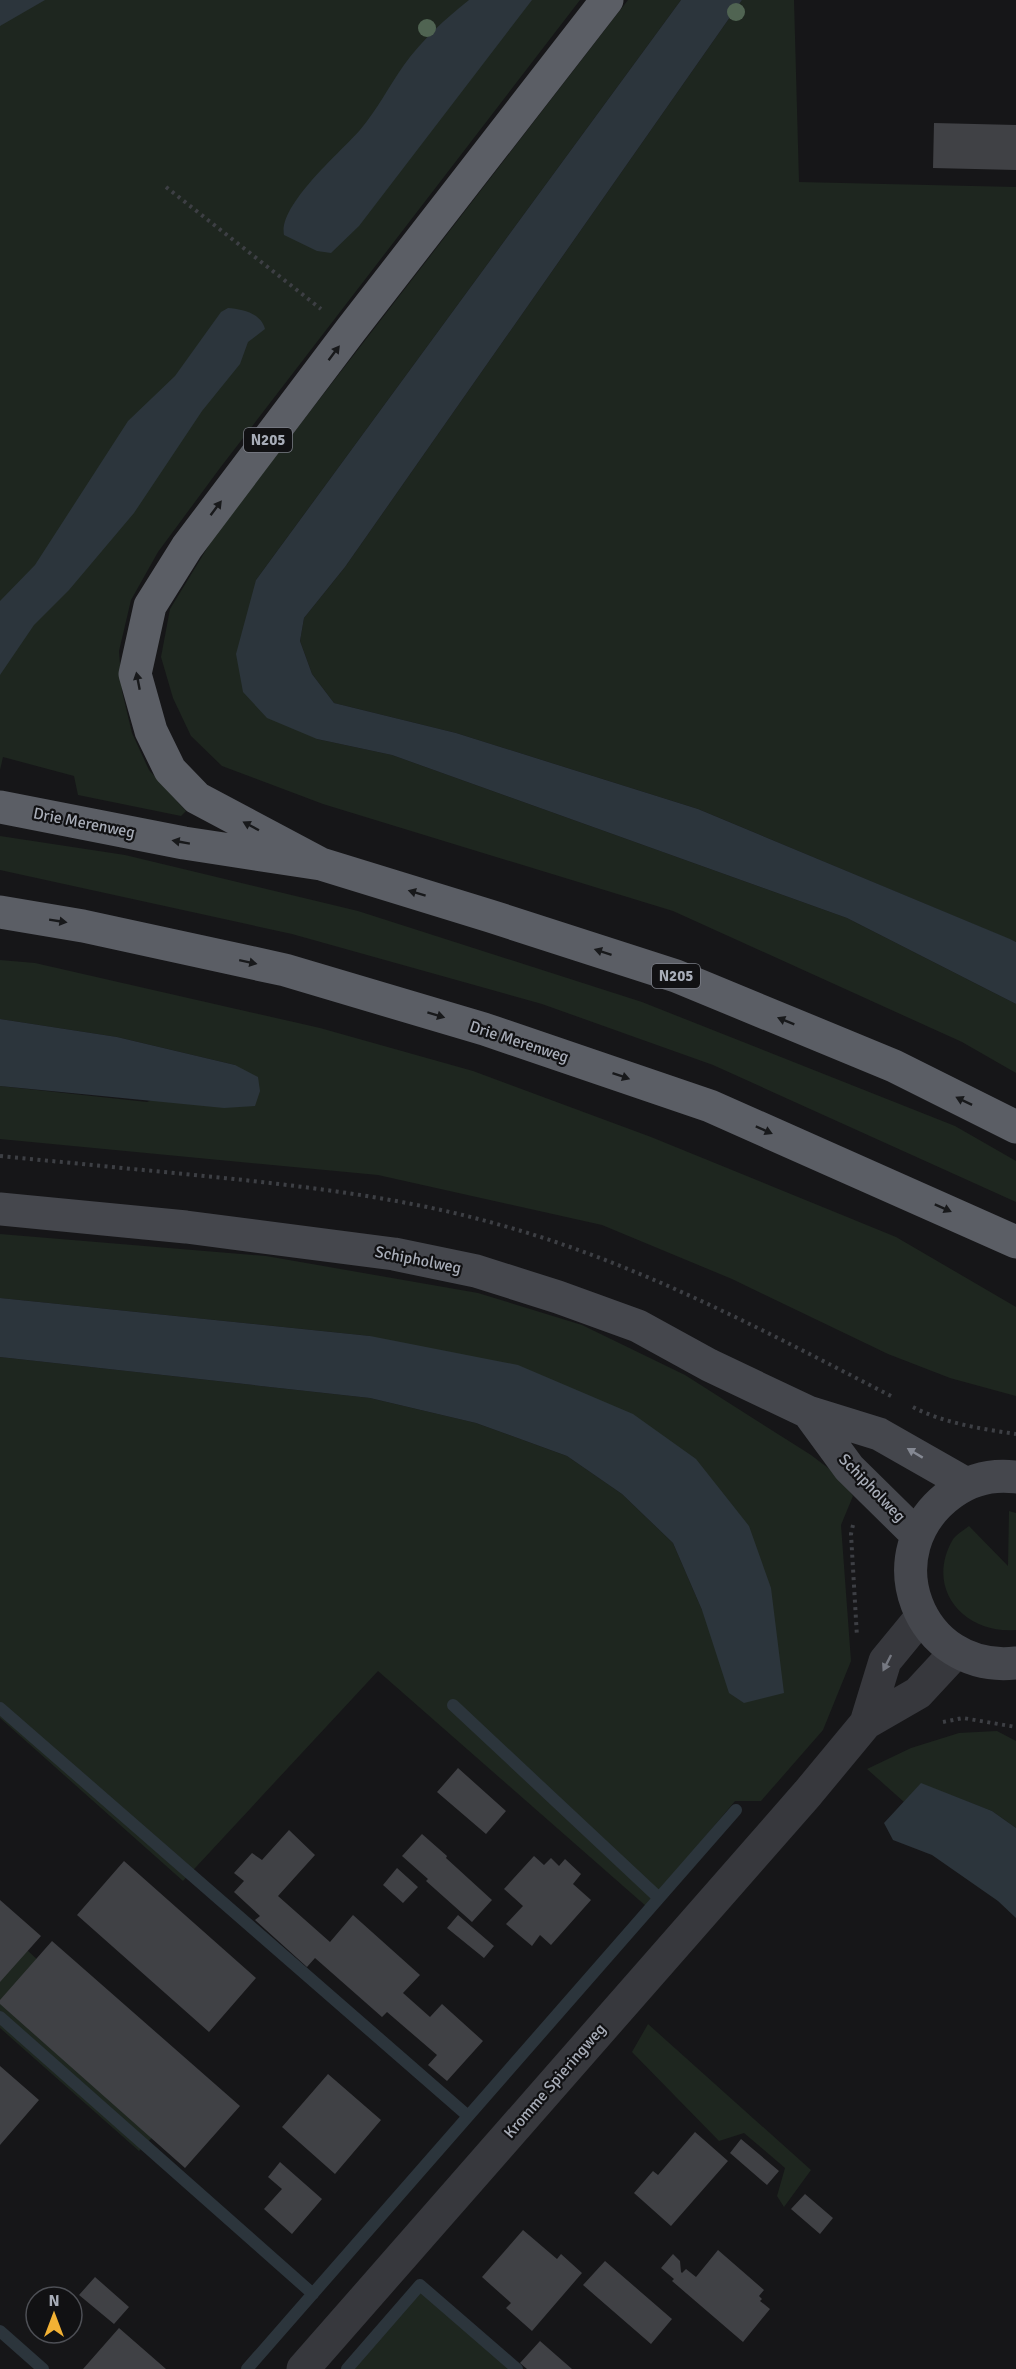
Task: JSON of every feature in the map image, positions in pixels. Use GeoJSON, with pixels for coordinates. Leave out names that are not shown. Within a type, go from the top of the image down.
{"type":"FeatureCollection","features":[{"type":"Feature","properties":{"kind":"highway","name":"N205"},"geometry":{"type":"LineString","coordinates":[[321,864],[197,798],[170,770],[151,730],[135,674],[150,606],[187,547],[350,331],[607,0]]}},
{"type":"Feature","properties":{"kind":"highway","name":"Drie Merenweg"},"geometry":{"type":"LineString","coordinates":[[0,807],[184,843],[321,864],[676,976],[894,1066],[1016,1126]]}},
{"type":"Feature","properties":{"kind":"highway","name":"Drie Merenweg"},"geometry":{"type":"LineString","coordinates":[[0,912],[83,926],[285,970],[484,1029],[710,1106],[1016,1242]]}},
{"type":"Feature","properties":{"kind":"main road","name":"Schipholweg"},"geometry":{"type":"LineString","coordinates":[[0,1209],[186,1227],[394,1254],[476,1271],[638,1326],[709,1365],[808,1412],[879,1434],[965,1483]]}},
{"type":"Feature","properties":{"kind":"main road","name":"Schipholweg"},"geometry":{"type":"LineString","coordinates":[[808,1412],[849,1468],[916,1534]]}},
{"type":"Feature","properties":{"kind":"main road"},"geometry":{"type":"LineString","coordinates":[[1016,1477],[997,1475],[965,1483],[936,1504],[916,1534],[910,1562],[912,1590],[922,1616],[937,1636],[956,1652],[978,1661],[1002,1665],[1016,1663]]}},
{"type":"Feature","properties":{"kind":"street","name":"Kromme Spieringweg"},"geometry":{"type":"LineString","coordinates":[[866,1723],[885,1661],[922,1616]]}},
{"type":"Feature","properties":{"kind":"street","name":"Kromme Spieringweg"},"geometry":{"type":"LineString","coordinates":[[303,2369],[800,1802],[866,1723],[918,1693],[956,1652]]}},
{"type":"Feature","properties":{"kind":"path"},"geometry":{"type":"LineString","coordinates":[[166,187],[350,331]]}},
{"type":"Feature","properties":{"kind":"path"},"geometry":{"type":"LineString","coordinates":[[898,1444],[923,1413]]}},
{"type":"Feature","properties":{"kind":"path"},"geometry":{"type":"LineString","coordinates":[[857,1641],[851,1534],[857,1509],[869,1488]]}},
{"type":"Feature","properties":{"kind":"shaded area"},"geometry":{"type":"Polygon","coordinates":[[[0,0],[580,0],[220,468],[158,552],[131,600],[119,651],[122,691],[132,733],[149,770],[186,811],[181,816],[78,795],[74,776],[3,757],[0,770],[0,0]]]}},
{"type":"Feature","properties":{"kind":"shaded area"},"geometry":{"type":"Polygon","coordinates":[[[0,0],[45,0],[0,26],[0,0]]]}},
{"type":"Feature","properties":{"kind":"shaded area"},"geometry":{"type":"Polygon","coordinates":[[[469,0],[532,0],[359,226],[331,253],[317,251],[284,235],[285,223],[300,194],[366,122],[418,47],[469,0]]]}},
{"type":"Feature","properties":{"kind":"shaded area"},"geometry":{"type":"Polygon","coordinates":[[[628,0],[681,0],[256,580],[317,739],[392,755],[847,918],[1016,1004],[1016,1073],[962,1042],[673,911],[323,804],[222,766],[191,736],[173,698],[161,657],[170,609],[217,532],[628,0]]]}},
{"type":"Feature","properties":{"kind":"shaded area"},"geometry":{"type":"Polygon","coordinates":[[[681,0],[742,0],[345,567],[304,618],[300,641],[312,674],[334,703],[456,733],[698,809],[1016,942],[1016,1004],[847,918],[392,755],[317,739],[267,718],[243,692],[236,654],[256,580],[681,0]]]}},
{"type":"Feature","properties":{"kind":"shaded area"},"geometry":{"type":"Polygon","coordinates":[[[742,0],[794,0],[799,182],[1016,187],[1016,942],[698,809],[456,733],[334,703],[312,674],[300,641],[304,618],[345,567],[742,0]]]}},
{"type":"Feature","properties":{"kind":"shaded area"},"geometry":{"type":"Polygon","coordinates":[[[228,308],[245,311],[255,316],[260,319],[265,329],[248,342],[240,364],[202,411],[134,513],[69,590],[34,625],[0,675],[0,601],[35,565],[128,421],[175,376],[221,312],[228,308]]]}},
{"type":"Feature","properties":{"kind":"shaded area"},"geometry":{"type":"Polygon","coordinates":[[[0,836],[125,855],[358,911],[642,1002],[955,1126],[1016,1161],[1016,1202],[713,1065],[542,1004],[292,934],[0,870],[0,836]]]}},
{"type":"Feature","properties":{"kind":"shaded area"},"geometry":{"type":"Polygon","coordinates":[[[0,960],[35,963],[320,1028],[473,1071],[651,1137],[896,1237],[1016,1307],[1016,1396],[950,1378],[888,1354],[732,1279],[602,1225],[378,1175],[0,1139],[0,1086],[147,1102],[235,1065],[117,1037],[0,1019],[0,960]]]}},
{"type":"Feature","properties":{"kind":"shaded area"},"geometry":{"type":"Polygon","coordinates":[[[0,1019],[117,1037],[235,1065],[258,1077],[260,1091],[255,1106],[224,1108],[0,1086],[0,1019]]]}},
{"type":"Feature","properties":{"kind":"shaded area"},"geometry":{"type":"Polygon","coordinates":[[[0,1234],[266,1256],[478,1293],[582,1325],[685,1375],[811,1455],[836,1474],[853,1496],[841,1525],[851,1661],[823,1730],[761,1801],[735,1801],[647,1907],[378,1671],[183,1881],[0,1718],[0,1357],[370,1398],[476,1423],[567,1456],[622,1494],[673,1543],[702,1610],[749,1526],[370,1336],[0,1298],[0,1234]]]}},
{"type":"Feature","properties":{"kind":"shaded area"},"geometry":{"type":"Polygon","coordinates":[[[0,1298],[370,1336],[518,1365],[633,1414],[696,1459],[749,1526],[771,1588],[784,1693],[744,1703],[729,1693],[702,1610],[673,1543],[622,1494],[567,1456],[476,1423],[370,1398],[0,1357],[0,1298]]]}},
{"type":"Feature","properties":{"kind":"shaded area"},"geometry":{"type":"Polygon","coordinates":[[[1009,1511],[1016,1513],[1016,1630],[981,1625],[966,1617],[947,1592],[943,1576],[945,1559],[952,1541],[969,1526],[1008,1566],[1009,1511]]]}},
{"type":"Feature","properties":{"kind":"shaded area"},"geometry":{"type":"Polygon","coordinates":[[[997,1731],[1016,1741],[1016,1828],[992,1811],[921,1784],[904,1802],[867,1769],[911,1748],[959,1733],[997,1731]]]}},
{"type":"Feature","properties":{"kind":"shaded area"},"geometry":{"type":"Polygon","coordinates":[[[921,1783],[992,1811],[1016,1828],[1016,1918],[998,1901],[932,1855],[893,1840],[884,1823],[921,1783]]]}},
{"type":"Feature","properties":{"kind":"shaded area"},"geometry":{"type":"Polygon","coordinates":[[[0,1925],[189,2100],[139,2151],[0,2028],[0,1925]]]}},
{"type":"Feature","properties":{"kind":"shaded area"},"geometry":{"type":"Polygon","coordinates":[[[648,2024],[811,2170],[784,2207],[777,2196],[785,2168],[744,2133],[719,2141],[632,2052],[648,2024]]]}},
{"type":"Feature","properties":{"kind":"shaded area"},"geometry":{"type":"Polygon","coordinates":[[[420,2285],[517,2369],[347,2369],[420,2285]]]}},
{"type":"Feature","properties":{"kind":"building"},"geometry":{"type":"Polygon","coordinates":[[[934,123],[1016,125],[1016,170],[933,168],[934,123]]]}},
{"type":"Feature","properties":{"kind":"building"},"geometry":{"type":"Polygon","coordinates":[[[458,1768],[506,1811],[486,1834],[437,1792],[458,1768]]]}},
{"type":"Feature","properties":{"kind":"building"},"geometry":{"type":"Polygon","coordinates":[[[289,1830],[315,1855],[278,1896],[330,1942],[353,1915],[420,1975],[403,1993],[430,2017],[442,2004],[483,2041],[447,2081],[428,2065],[437,2055],[387,2012],[382,2017],[315,1958],[307,1967],[255,1920],[260,1916],[234,1892],[244,1881],[234,1873],[252,1853],[262,1860],[289,1830]]]}},
{"type":"Feature","properties":{"kind":"building"},"geometry":{"type":"Polygon","coordinates":[[[422,1834],[492,1900],[472,1922],[402,1856],[422,1834]]]}},
{"type":"Feature","properties":{"kind":"building"},"geometry":{"type":"Polygon","coordinates":[[[534,1856],[544,1865],[551,1858],[559,1866],[565,1859],[581,1874],[573,1884],[591,1900],[551,1945],[540,1935],[532,1946],[506,1924],[523,1906],[504,1889],[534,1856]]]}},
{"type":"Feature","properties":{"kind":"building"},"geometry":{"type":"Polygon","coordinates":[[[124,1861],[256,1978],[209,2032],[77,1915],[124,1861]]]}},
{"type":"Feature","properties":{"kind":"building"},"geometry":{"type":"Polygon","coordinates":[[[397,1868],[418,1887],[403,1903],[383,1885],[397,1868]]]}},
{"type":"Feature","properties":{"kind":"building"},"geometry":{"type":"Polygon","coordinates":[[[0,1900],[41,1936],[0,1982],[0,1900]]]}},
{"type":"Feature","properties":{"kind":"building"},"geometry":{"type":"Polygon","coordinates":[[[458,1915],[494,1946],[484,1958],[447,1928],[458,1915]]]}},
{"type":"Feature","properties":{"kind":"building"},"geometry":{"type":"Polygon","coordinates":[[[52,1941],[240,2106],[185,2168],[0,2004],[0,2000],[52,1941]]]}},
{"type":"Feature","properties":{"kind":"building"},"geometry":{"type":"Polygon","coordinates":[[[0,2066],[39,2100],[0,2145],[0,2066]]]}},
{"type":"Feature","properties":{"kind":"building"},"geometry":{"type":"Polygon","coordinates":[[[328,2074],[381,2120],[335,2174],[282,2127],[328,2074]]]}},
{"type":"Feature","properties":{"kind":"building"},"geometry":{"type":"Polygon","coordinates":[[[695,2132],[728,2161],[671,2226],[634,2193],[653,2171],[658,2175],[695,2132]]]}},
{"type":"Feature","properties":{"kind":"building"},"geometry":{"type":"Polygon","coordinates":[[[741,2139],[779,2171],[767,2185],[730,2153],[741,2139]]]}},
{"type":"Feature","properties":{"kind":"building"},"geometry":{"type":"Polygon","coordinates":[[[280,2162],[322,2199],[292,2234],[264,2209],[282,2189],[268,2177],[280,2162]]]}},
{"type":"Feature","properties":{"kind":"building"},"geometry":{"type":"Polygon","coordinates":[[[805,2194],[833,2218],[820,2234],[791,2209],[805,2194]]]}},
{"type":"Feature","properties":{"kind":"building"},"geometry":{"type":"Polygon","coordinates":[[[523,2230],[557,2259],[561,2254],[582,2273],[532,2331],[506,2308],[511,2303],[482,2277],[523,2230]]]}},
{"type":"Feature","properties":{"kind":"building"},"geometry":{"type":"Polygon","coordinates":[[[718,2250],[764,2290],[759,2296],[762,2299],[760,2301],[770,2309],[743,2342],[672,2281],[674,2279],[661,2268],[673,2254],[680,2261],[682,2273],[686,2269],[696,2277],[718,2250]]]}},
{"type":"Feature","properties":{"kind":"building"},"geometry":{"type":"Polygon","coordinates":[[[605,2261],[672,2319],[651,2344],[583,2285],[605,2261]]]}},
{"type":"Feature","properties":{"kind":"building"},"geometry":{"type":"Polygon","coordinates":[[[95,2277],[129,2307],[114,2324],[84,2299],[84,2289],[95,2277]]]}},
{"type":"Feature","properties":{"kind":"building"},"geometry":{"type":"Polygon","coordinates":[[[119,2328],[166,2369],[83,2369],[119,2328]]]}},
{"type":"Feature","properties":{"kind":"building"},"geometry":{"type":"Polygon","coordinates":[[[540,2341],[572,2369],[527,2369],[520,2363],[540,2341]]]}},
{"type":"Feature","properties":{"kind":"waterway"},"geometry":{"type":"LineString","coordinates":[[453,1705],[659,1898]]}},
{"type":"Feature","properties":{"kind":"waterway"},"geometry":{"type":"LineString","coordinates":[[0,1708],[468,2116]]}},
{"type":"Feature","properties":{"kind":"waterway"},"geometry":{"type":"LineString","coordinates":[[247,2369],[736,1810]]}},
{"type":"Feature","properties":{"kind":"waterway"},"geometry":{"type":"LineString","coordinates":[[0,2017],[313,2294]]}},
{"type":"Feature","properties":{"kind":"waterway"},"geometry":{"type":"LineString","coordinates":[[347,2369],[420,2285],[517,2369]]}},
{"type":"Feature","properties":{"kind":"waterway"},"geometry":{"type":"LineString","coordinates":[[0,2331],[43,2369]]}}]}
